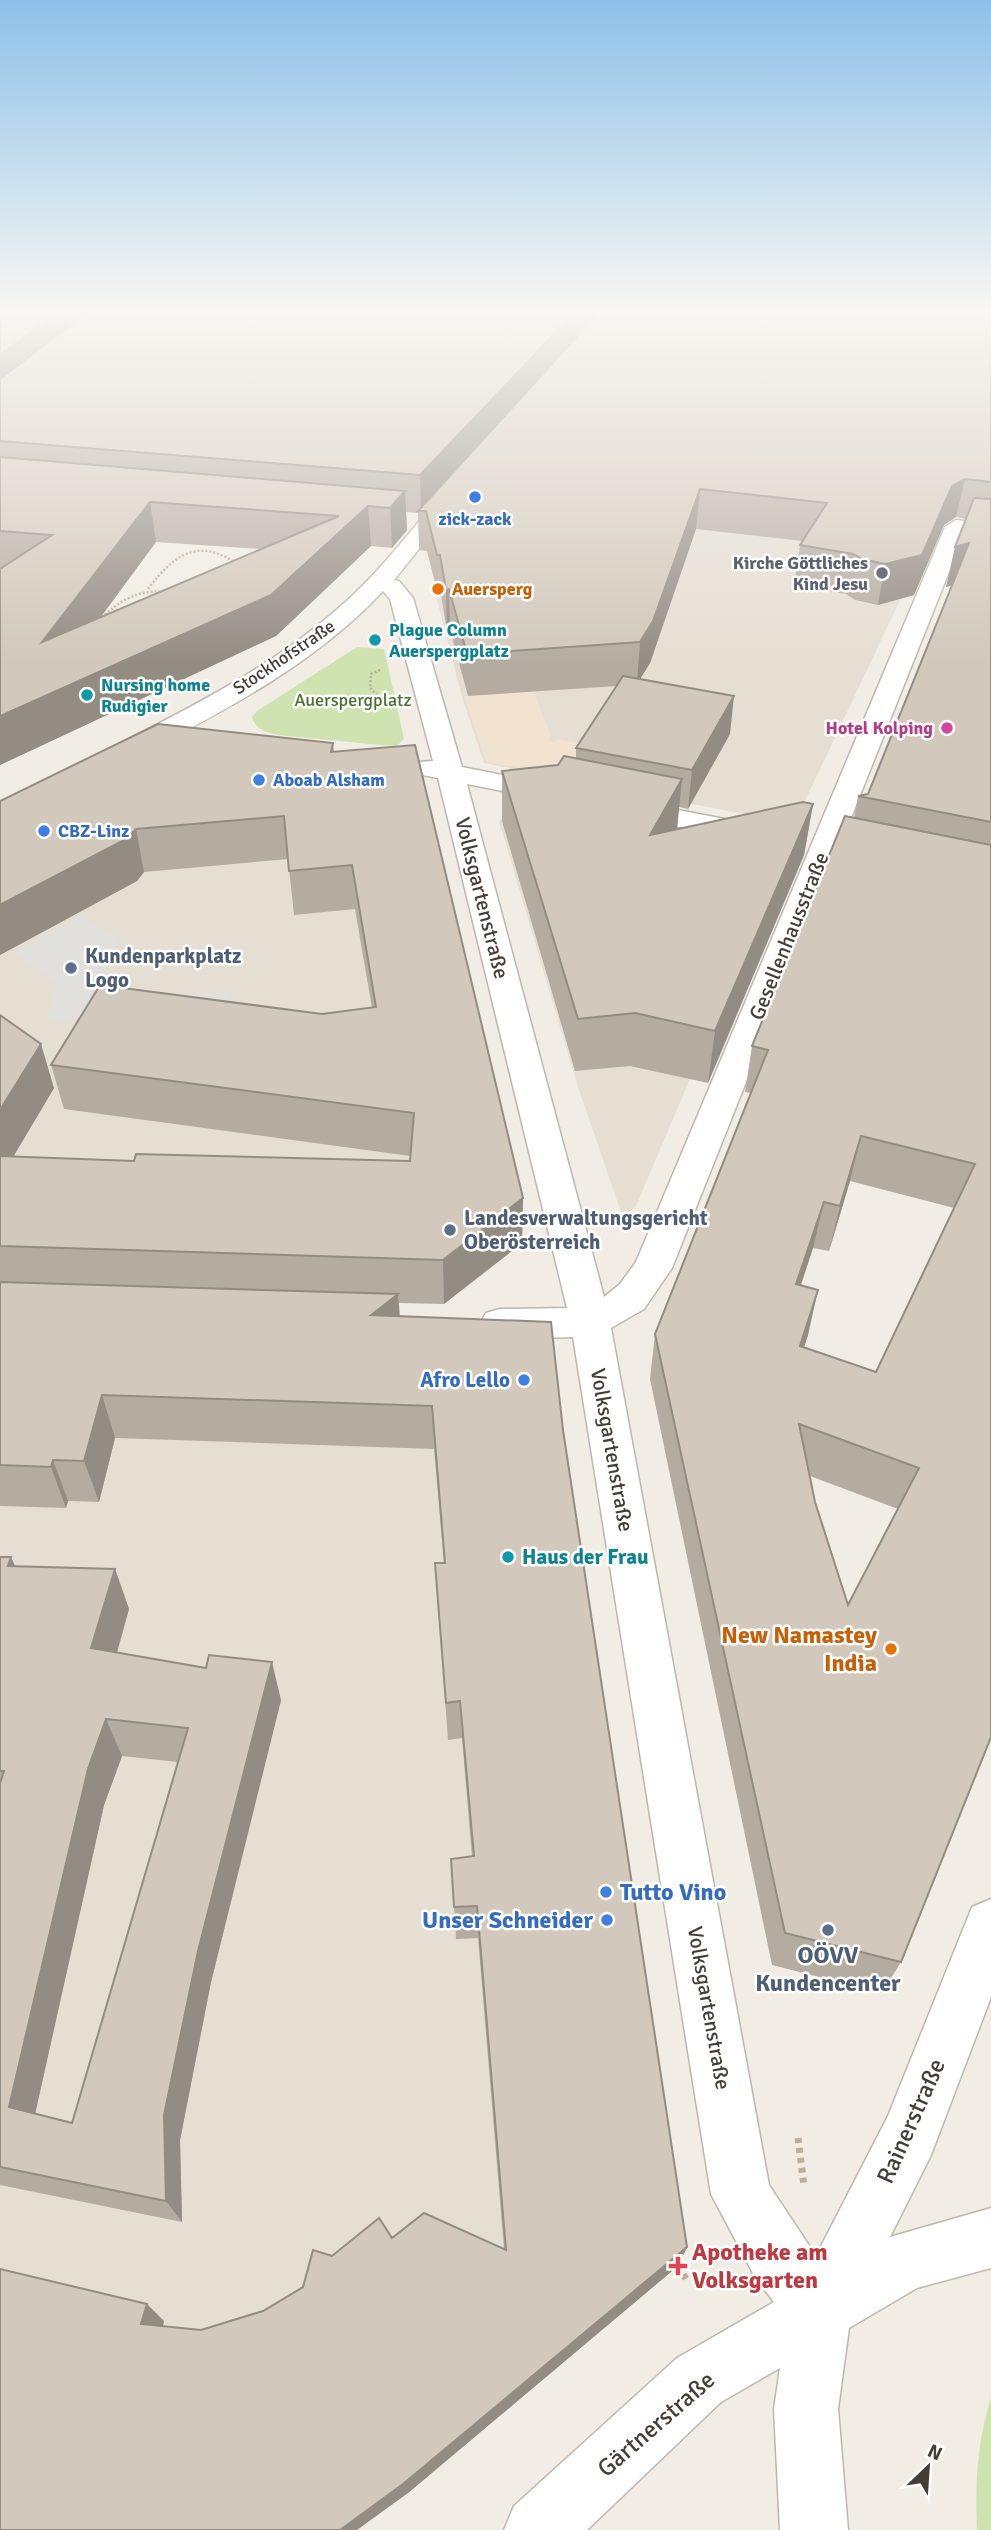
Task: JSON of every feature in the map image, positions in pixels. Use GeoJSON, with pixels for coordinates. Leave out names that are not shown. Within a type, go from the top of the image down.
{"type":"FeatureCollection","features":[{"type":"Feature","properties":{"kind":"street","name":"Stockhofstraße"},"geometry":{"type":"LineString","coordinates":[[105,762],[175,726],[298,651],[335,624],[377,583],[462,482]]}},
{"type":"Feature","properties":{"kind":"street"},"geometry":{"type":"LineString","coordinates":[[401,519],[429,523]]}},
{"type":"Feature","properties":{"kind":"street","name":"Gesellenhausstraße"},"geometry":{"type":"LineString","coordinates":[[608,1311],[653,1268],[814,845],[956,527],[991,531]]}},
{"type":"Feature","properties":{"kind":"street","name":"Volksgartenstraße"},"geometry":{"type":"LineString","coordinates":[[377,583],[391,586],[401,598],[608,1311],[741,2194],[777,2255],[820,2312]]}},
{"type":"Feature","properties":{"kind":"street"},"geometry":{"type":"LineString","coordinates":[[175,726],[211,742]]}},
{"type":"Feature","properties":{"kind":"street"},"geometry":{"type":"LineString","coordinates":[[401,764],[814,845]]}},
{"type":"Feature","properties":{"kind":"street"},"geometry":{"type":"LineString","coordinates":[[461,1323],[545,1325],[608,1311]]}},
{"type":"Feature","properties":{"kind":"street","name":"Rainerstraße"},"geometry":{"type":"LineString","coordinates":[[820,2312],[910,2134],[991,1926]]}},
{"type":"Feature","properties":{"kind":"street","name":"Gärtnerstraße"},"geometry":{"type":"LineString","coordinates":[[538,2530],[699,2380],[905,2261],[991,2238]]}},
{"type":"Feature","properties":{"kind":"street"},"geometry":{"type":"LineString","coordinates":[[814,2530],[806,2409],[820,2312]]}},
{"type":"Feature","properties":{"kind":"path"},"geometry":{"type":"LineString","coordinates":[[98,622],[120,602],[148,589],[167,563],[187,553],[216,553],[229,557],[237,564],[237,574]]}},
{"type":"Feature","properties":{"kind":"path"},"geometry":{"type":"LineString","coordinates":[[148,589],[173,593]]}},
{"type":"Feature","properties":{"kind":"path"},"geometry":{"type":"LineString","coordinates":[[678,2266],[686,2279]]}},
{"type":"Feature","properties":{"kind":"shaded area"},"geometry":{"type":"Polygon","coordinates":[[[484,481],[918,530],[901,598],[794,824],[484,763],[462,697],[436,596],[434,552],[484,481]]]}},
{"type":"Feature","properties":{"kind":"shaded area"},"geometry":{"type":"Polygon","coordinates":[[[534,691],[551,737],[548,741],[554,742],[557,739],[599,747],[578,780],[486,762],[464,696],[534,691]]]}},
{"type":"Feature","properties":{"kind":"shaded area"},"geometry":{"type":"Polygon","coordinates":[[[418,787],[522,1243],[461,1291],[0,1272],[0,849],[418,787]]]}},
{"type":"Feature","properties":{"kind":"shaded area"},"geometry":{"type":"Polygon","coordinates":[[[512,808],[783,860],[636,1206],[630,1212],[621,1212],[578,1087],[499,821],[512,808]]]}},
{"type":"Feature","properties":{"kind":"shaded area","name":"Kundenparkplatz Logo"},"geometry":{"type":"Polygon","coordinates":[[[80,916],[119,940],[98,987],[177,994],[231,992],[215,1040],[46,1019],[58,982],[13,953],[80,916]]]}},
{"type":"Feature","properties":{"kind":"shaded area"},"geometry":{"type":"Polygon","coordinates":[[[0,1345],[549,1366],[678,2266],[407,2493],[357,2530],[0,2530],[0,1345]]]}},
{"type":"Feature","properties":{"kind":"green space","name":"Auerspergplatz"},"geometry":{"type":"Polygon","coordinates":[[[357,647],[384,649],[404,739],[398,745],[277,735],[258,727],[252,717],[257,711],[357,647]]]}},
{"type":"Feature","properties":{"kind":"green space"},"geometry":{"type":"Polygon","coordinates":[[[991,2398],[991,2530],[977,2530],[978,2463],[991,2398]]]}},
{"type":"Feature","properties":{"kind":"building"},"geometry":{"type":"Polygon","coordinates":[[[0,427],[466,427],[420,475],[0,441],[0,427]]]}},
{"type":"Feature","properties":{"kind":"building"},"geometry":{"type":"Polygon","coordinates":[[[494,427],[991,427],[991,482],[965,479],[952,486],[922,555],[885,564],[853,554],[800,545],[827,503],[700,489],[653,621],[640,642],[467,654],[449,589],[446,590],[440,555],[437,555],[426,511],[418,511],[494,427]]]}},
{"type":"Feature","properties":{"kind":"building"},"geometry":{"type":"Polygon","coordinates":[[[0,457],[405,491],[390,508],[368,506],[271,595],[0,716],[0,569],[52,535],[0,531],[0,457]],[[150,502],[42,642],[339,516],[150,502]]]}},
{"type":"Feature","properties":{"kind":"building"},"geometry":{"type":"Polygon","coordinates":[[[974,498],[991,499],[991,822],[858,796],[868,794],[969,543],[955,547],[974,498]]]}},
{"type":"Feature","properties":{"kind":"building"},"geometry":{"type":"Polygon","coordinates":[[[623,676],[734,696],[692,770],[576,748],[623,676]]]}},
{"type":"Feature","properties":{"kind":"building"},"geometry":{"type":"Polygon","coordinates":[[[158,724],[333,743],[331,752],[415,745],[523,1198],[443,1260],[0,1246],[0,1156],[134,1161],[136,1154],[410,1161],[414,1113],[51,1065],[100,985],[322,1014],[376,1007],[352,865],[289,871],[284,816],[136,829],[128,838],[0,905],[0,801],[158,724]]]}},
{"type":"Feature","properties":{"kind":"building"},"geometry":{"type":"Polygon","coordinates":[[[564,756],[682,779],[650,835],[803,802],[813,804],[715,1031],[635,1013],[578,1019],[502,771],[558,765],[564,756]]]}},
{"type":"Feature","properties":{"kind":"building"},"geometry":{"type":"Polygon","coordinates":[[[845,816],[991,845],[991,1737],[901,1962],[785,1933],[655,1334],[768,1050],[752,1046],[845,816]],[[861,1136],[840,1206],[824,1202],[796,1284],[818,1290],[800,1346],[876,1372],[975,1164],[861,1136]],[[799,1424],[815,1502],[848,1605],[919,1468],[799,1424]]]}},
{"type":"Feature","properties":{"kind":"building"},"geometry":{"type":"Polygon","coordinates":[[[0,1015],[41,1044],[0,1110],[0,1015]]]}},
{"type":"Feature","properties":{"kind":"building"},"geometry":{"type":"Polygon","coordinates":[[[0,1282],[398,1294],[371,1315],[551,1322],[563,1430],[687,2247],[403,2484],[340,2530],[0,2530],[0,2269],[147,2304],[141,2324],[201,2330],[263,2311],[303,2287],[313,2250],[332,2256],[379,2218],[392,2238],[424,2213],[506,2250],[477,1906],[454,1907],[451,1859],[474,1856],[460,1701],[446,1703],[435,1563],[445,1563],[432,1406],[102,1395],[84,1461],[53,1460],[51,1467],[0,1465],[0,1282]]]}},
{"type":"Feature","properties":{"kind":"building"},"geometry":{"type":"Polygon","coordinates":[[[0,1557],[11,1557],[8,1566],[115,1569],[91,1648],[206,1668],[209,1655],[272,1662],[198,1951],[164,2115],[166,2201],[0,2167],[0,1783],[4,1771],[0,1771],[0,1557]],[[106,1719],[88,1769],[9,2107],[72,2123],[188,1728],[106,1719]]]}},
{"type":"Feature","properties":{"kind":"place","name":"zick-zack"},"geometry":{"type":"Point","coordinates":[475,497]}},
{"type":"Feature","properties":{"kind":"place","name":"Kirche Göttliches Kind Jesu"},"geometry":{"type":"Point","coordinates":[882,573]}},
{"type":"Feature","properties":{"kind":"place","name":"Auersperg"},"geometry":{"type":"Point","coordinates":[438,589]}},
{"type":"Feature","properties":{"kind":"place","name":"Plague Column Auerspergplatz"},"geometry":{"type":"Point","coordinates":[375,640]}},
{"type":"Feature","properties":{"kind":"place","name":"Nursing home Rudigier"},"geometry":{"type":"Point","coordinates":[87,695]}},
{"type":"Feature","properties":{"kind":"place","name":"Hotel Kolping"},"geometry":{"type":"Point","coordinates":[947,728]}},
{"type":"Feature","properties":{"kind":"place","name":"Aboab Alsham"},"geometry":{"type":"Point","coordinates":[259,780]}},
{"type":"Feature","properties":{"kind":"place","name":"CBZ-Linz"},"geometry":{"type":"Point","coordinates":[44,831]}},
{"type":"Feature","properties":{"kind":"place","name":"Kundenparkplatz Logo"},"geometry":{"type":"Point","coordinates":[71,968]}},
{"type":"Feature","properties":{"kind":"place","name":"Landesverwaltungsgericht Oberösterreich"},"geometry":{"type":"Point","coordinates":[450,1230]}},
{"type":"Feature","properties":{"kind":"place","name":"Afro Lello"},"geometry":{"type":"Point","coordinates":[524,1380]}},
{"type":"Feature","properties":{"kind":"place","name":"Haus der Frau"},"geometry":{"type":"Point","coordinates":[508,1557]}},
{"type":"Feature","properties":{"kind":"place","name":"New Namastey India"},"geometry":{"type":"Point","coordinates":[891,1649]}},
{"type":"Feature","properties":{"kind":"place","name":"Tutto Vino"},"geometry":{"type":"Point","coordinates":[606,1892]}},
{"type":"Feature","properties":{"kind":"place","name":"Unser Schneider"},"geometry":{"type":"Point","coordinates":[607,1920]}},
{"type":"Feature","properties":{"kind":"place","name":"OÖVV Kundencenter"},"geometry":{"type":"Point","coordinates":[828,1930]}},
{"type":"Feature","properties":{"kind":"place","name":"Apotheke am Volksgarten"},"geometry":{"type":"Point","coordinates":[678,2266]}}]}
